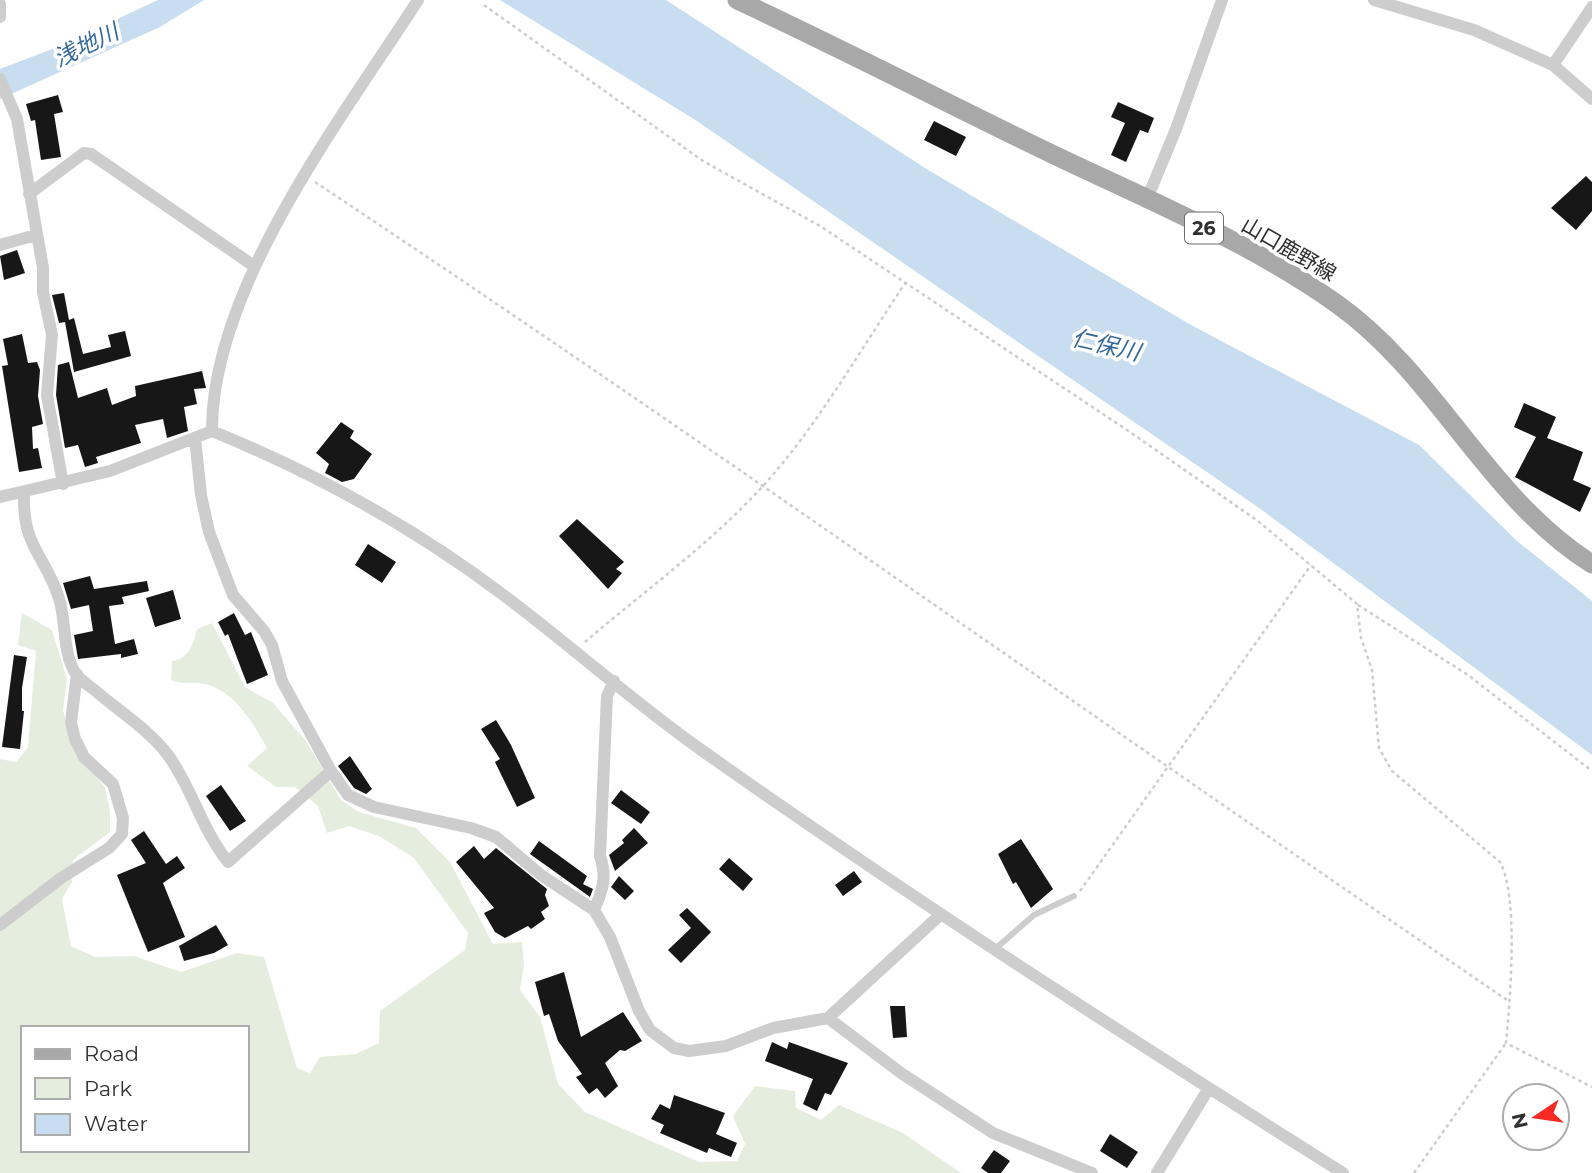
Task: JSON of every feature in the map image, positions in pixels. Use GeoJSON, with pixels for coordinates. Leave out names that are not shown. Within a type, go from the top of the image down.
{"type":"FeatureCollection","features":[{"type":"Feature","properties":{"kind":"main road","name":"山口鹿野線"},"geometry":{"type":"LineString","coordinates":[[737,0],[1258,254],[1338,304],[1378,337],[1520,506],[1592,564]]}},
{"type":"Feature","properties":{"kind":"street"},"geometry":{"type":"LineString","coordinates":[[212,431],[212,405],[225,347],[254,266],[306,175],[418,0]]}},
{"type":"Feature","properties":{"kind":"street"},"geometry":{"type":"LineString","coordinates":[[1147,200],[1176,130],[1222,0]]}},
{"type":"Feature","properties":{"kind":"street"},"geometry":{"type":"LineString","coordinates":[[1374,0],[1474,30],[1553,65],[1592,99]]}},
{"type":"Feature","properties":{"kind":"street"},"geometry":{"type":"LineString","coordinates":[[0,4],[0,17]]}},
{"type":"Feature","properties":{"kind":"street"},"geometry":{"type":"LineString","coordinates":[[1553,65],[1592,7]]}},
{"type":"Feature","properties":{"kind":"street"},"geometry":{"type":"LineString","coordinates":[[0,79],[17,119],[52,335],[47,395],[63,484]]}},
{"type":"Feature","properties":{"kind":"street"},"geometry":{"type":"LineString","coordinates":[[29,194],[84,153],[91,154],[254,266]]}},
{"type":"Feature","properties":{"kind":"street"},"geometry":{"type":"LineString","coordinates":[[0,245],[36,235]]}},
{"type":"Feature","properties":{"kind":"street"},"geometry":{"type":"LineString","coordinates":[[0,497],[110,471],[212,431],[360,500],[402,524],[500,592],[697,747],[939,916],[1343,1173]]}},
{"type":"Feature","properties":{"kind":"street"},"geometry":{"type":"LineString","coordinates":[[195,438],[201,495],[209,532],[233,595],[264,631],[272,645],[282,681],[331,771],[348,795],[374,807],[471,828],[496,837],[514,849],[541,875],[594,910],[610,937],[639,1011],[650,1030],[674,1048],[689,1051],[726,1046],[773,1028],[828,1018],[939,916]]}},
{"type":"Feature","properties":{"kind":"street"},"geometry":{"type":"LineString","coordinates":[[24,493],[23,519],[30,544],[51,580],[60,602],[70,659],[77,674],[154,740],[168,756],[202,822],[228,862],[331,771]]}},
{"type":"Feature","properties":{"kind":"street"},"geometry":{"type":"LineString","coordinates":[[0,925],[61,878],[109,848],[122,834],[123,818],[113,784],[84,757],[75,739],[71,722],[77,674]]}},
{"type":"Feature","properties":{"kind":"street"},"geometry":{"type":"LineString","coordinates":[[594,910],[603,891],[605,873],[600,856],[605,720],[607,696],[614,681]]}},
{"type":"Feature","properties":{"kind":"street"},"geometry":{"type":"LineString","coordinates":[[828,1018],[901,1073],[993,1133],[1092,1173]]}},
{"type":"Feature","properties":{"kind":"street"},"geometry":{"type":"LineString","coordinates":[[1157,1173],[1209,1088]]}},
{"type":"Feature","properties":{"kind":"lane"},"geometry":{"type":"LineString","coordinates":[[994,951],[1034,915],[1074,896]]}},
{"type":"Feature","properties":{"kind":"path"},"geometry":{"type":"LineString","coordinates":[[484,5],[704,161],[820,226],[1130,432],[1258,521],[1357,604],[1468,675],[1592,771]]}},
{"type":"Feature","properties":{"kind":"path"},"geometry":{"type":"LineString","coordinates":[[306,175],[537,329],[1167,769],[1510,1002]]}},
{"type":"Feature","properties":{"kind":"path"},"geometry":{"type":"LineString","coordinates":[[576,650],[728,521],[762,488],[817,415],[906,282]]}},
{"type":"Feature","properties":{"kind":"path"},"geometry":{"type":"LineString","coordinates":[[1074,896],[1084,888],[1311,565]]}},
{"type":"Feature","properties":{"kind":"path"},"geometry":{"type":"LineString","coordinates":[[1357,604],[1361,638],[1372,670],[1379,748],[1392,771],[1500,862],[1506,873],[1510,1002],[1506,1043],[1414,1173]]}},
{"type":"Feature","properties":{"kind":"path"},"geometry":{"type":"LineString","coordinates":[[1506,1043],[1592,1087]]}},
{"type":"Feature","properties":{"kind":"green space"},"geometry":{"type":"Polygon","coordinates":[[[22,613],[52,630],[67,679],[63,710],[73,749],[105,787],[110,811],[110,832],[73,860],[72,882],[62,899],[71,946],[95,957],[134,956],[181,972],[237,953],[264,957],[297,1068],[310,1073],[320,1057],[356,1054],[379,1043],[380,1011],[465,950],[468,933],[414,858],[379,836],[349,826],[327,833],[318,806],[295,787],[276,787],[247,766],[267,748],[248,717],[231,698],[211,686],[171,680],[172,661],[187,654],[197,629],[212,623],[245,687],[273,703],[306,741],[341,800],[359,812],[416,828],[450,862],[493,944],[522,942],[524,965],[520,990],[540,1017],[558,1084],[585,1112],[699,1162],[737,1161],[745,1144],[733,1116],[755,1086],[795,1091],[796,1108],[821,1120],[839,1105],[903,1133],[961,1173],[0,1173],[0,759],[16,762],[28,747],[36,651],[18,645],[22,613]]]}},
{"type":"Feature","properties":{"kind":"water","name":"浅地川"},"geometry":{"type":"Polygon","coordinates":[[[158,0],[204,0],[160,27],[0,99],[0,69],[55,48],[158,0]]]}},
{"type":"Feature","properties":{"kind":"water","name":"仁保川"},"geometry":{"type":"Polygon","coordinates":[[[500,0],[666,0],[925,168],[1191,325],[1419,445],[1517,541],[1592,601],[1592,755],[1262,510],[697,121],[500,0]]]}},
{"type":"Feature","properties":{"kind":"building"},"geometry":{"type":"Polygon","coordinates":[[[58,95],[63,112],[54,114],[61,157],[41,160],[35,120],[31,121],[26,104],[58,95]]]}},
{"type":"Feature","properties":{"kind":"building"},"geometry":{"type":"Polygon","coordinates":[[[1118,102],[1154,118],[1148,133],[1140,130],[1126,162],[1111,155],[1125,123],[1111,117],[1118,102]]]}},
{"type":"Feature","properties":{"kind":"building"},"geometry":{"type":"Polygon","coordinates":[[[934,121],[966,137],[956,156],[924,140],[934,121]]]}},
{"type":"Feature","properties":{"kind":"building"},"geometry":{"type":"Polygon","coordinates":[[[1586,176],[1592,182],[1592,211],[1576,230],[1551,208],[1586,176]]]}},
{"type":"Feature","properties":{"kind":"building"},"geometry":{"type":"Polygon","coordinates":[[[17,250],[25,273],[4,280],[0,256],[17,250]]]}},
{"type":"Feature","properties":{"kind":"building"},"geometry":{"type":"Polygon","coordinates":[[[64,293],[69,320],[74,318],[83,354],[111,347],[108,335],[125,331],[131,356],[74,372],[65,322],[59,323],[52,295],[64,293]]]}},
{"type":"Feature","properties":{"kind":"building"},"geometry":{"type":"Polygon","coordinates":[[[22,334],[28,363],[37,362],[40,370],[38,396],[43,424],[32,427],[33,449],[38,448],[42,468],[19,472],[2,366],[8,365],[3,339],[22,334]]]}},
{"type":"Feature","properties":{"kind":"building"},"geometry":{"type":"Polygon","coordinates":[[[69,362],[78,398],[107,388],[112,405],[136,396],[135,386],[202,371],[206,388],[194,389],[197,404],[184,407],[188,431],[167,438],[163,419],[135,425],[141,443],[96,457],[98,463],[85,467],[78,445],[65,448],[56,395],[58,365],[69,362]]]}},
{"type":"Feature","properties":{"kind":"building"},"geometry":{"type":"Polygon","coordinates":[[[1524,403],[1556,417],[1547,438],[1583,452],[1573,480],[1591,488],[1580,512],[1515,477],[1536,437],[1514,427],[1524,403]]]}},
{"type":"Feature","properties":{"kind":"building"},"geometry":{"type":"Polygon","coordinates":[[[341,422],[354,431],[350,438],[372,454],[354,479],[342,482],[325,473],[329,464],[316,453],[341,422]]]}},
{"type":"Feature","properties":{"kind":"building"},"geometry":{"type":"Polygon","coordinates":[[[577,519],[624,562],[616,569],[622,573],[608,589],[559,536],[577,519]]]}},
{"type":"Feature","properties":{"kind":"building"},"geometry":{"type":"Polygon","coordinates":[[[368,544],[396,562],[382,583],[355,565],[368,544]]]}},
{"type":"Feature","properties":{"kind":"building"},"geometry":{"type":"Polygon","coordinates":[[[90,576],[94,589],[147,581],[149,591],[122,597],[124,604],[109,606],[115,644],[134,639],[138,654],[121,658],[121,654],[78,659],[74,635],[93,631],[89,605],[71,609],[63,583],[90,576]]]}},
{"type":"Feature","properties":{"kind":"building"},"geometry":{"type":"Polygon","coordinates":[[[173,590],[181,619],[155,627],[146,598],[173,590]]]}},
{"type":"Feature","properties":{"kind":"building"},"geometry":{"type":"Polygon","coordinates":[[[234,613],[245,635],[251,632],[268,675],[247,684],[228,634],[225,636],[218,622],[234,613]]]}},
{"type":"Feature","properties":{"kind":"building"},"geometry":{"type":"Polygon","coordinates":[[[14,655],[27,657],[22,688],[24,711],[20,749],[2,747],[14,655]]]}},
{"type":"Feature","properties":{"kind":"building"},"geometry":{"type":"Polygon","coordinates":[[[496,720],[511,745],[535,798],[517,807],[495,762],[500,759],[481,729],[496,720]]]}},
{"type":"Feature","properties":{"kind":"building"},"geometry":{"type":"Polygon","coordinates":[[[350,756],[372,789],[366,794],[354,788],[338,766],[350,756]]]}},
{"type":"Feature","properties":{"kind":"building"},"geometry":{"type":"Polygon","coordinates":[[[221,785],[246,821],[230,831],[206,796],[221,785]]]}},
{"type":"Feature","properties":{"kind":"building"},"geometry":{"type":"Polygon","coordinates":[[[621,790],[650,812],[641,824],[611,803],[621,790]]]}},
{"type":"Feature","properties":{"kind":"building"},"geometry":{"type":"Polygon","coordinates":[[[634,828],[648,843],[615,871],[609,855],[624,843],[622,840],[634,828]]]}},
{"type":"Feature","properties":{"kind":"building"},"geometry":{"type":"Polygon","coordinates":[[[144,831],[166,864],[177,856],[185,868],[163,883],[185,937],[148,952],[117,875],[146,863],[131,840],[144,831]]]}},
{"type":"Feature","properties":{"kind":"building"},"geometry":{"type":"Polygon","coordinates":[[[1021,839],[1053,889],[1031,908],[1016,882],[1013,884],[998,854],[1021,839]]]}},
{"type":"Feature","properties":{"kind":"building"},"geometry":{"type":"Polygon","coordinates":[[[539,841],[587,876],[583,884],[593,889],[590,897],[530,854],[539,841]]]}},
{"type":"Feature","properties":{"kind":"building"},"geometry":{"type":"Polygon","coordinates":[[[474,846],[484,859],[496,848],[547,889],[545,895],[549,906],[541,912],[545,919],[531,929],[528,926],[505,938],[495,932],[484,913],[494,908],[456,862],[474,846]]]}},
{"type":"Feature","properties":{"kind":"building"},"geometry":{"type":"Polygon","coordinates":[[[729,858],[753,879],[743,891],[719,869],[729,858]]]}},
{"type":"Feature","properties":{"kind":"building"},"geometry":{"type":"Polygon","coordinates":[[[854,871],[862,882],[843,896],[835,885],[854,871]]]}},
{"type":"Feature","properties":{"kind":"building"},"geometry":{"type":"Polygon","coordinates":[[[619,876],[634,891],[625,900],[611,887],[619,876]]]}},
{"type":"Feature","properties":{"kind":"building"},"geometry":{"type":"Polygon","coordinates":[[[687,908],[711,932],[681,963],[668,950],[691,928],[679,915],[687,908]]]}},
{"type":"Feature","properties":{"kind":"building"},"geometry":{"type":"Polygon","coordinates":[[[216,925],[228,945],[214,953],[184,961],[179,946],[216,925]]]}},
{"type":"Feature","properties":{"kind":"building"},"geometry":{"type":"Polygon","coordinates":[[[564,972],[581,1037],[623,1012],[642,1041],[625,1051],[620,1050],[605,1063],[618,1086],[605,1098],[597,1088],[589,1094],[576,1077],[582,1074],[558,1041],[549,1014],[544,1016],[535,982],[564,972]]]}},
{"type":"Feature","properties":{"kind":"building"},"geometry":{"type":"Polygon","coordinates":[[[890,1006],[905,1006],[907,1037],[893,1038],[890,1006]]]}},
{"type":"Feature","properties":{"kind":"building"},"geometry":{"type":"Polygon","coordinates":[[[772,1042],[787,1049],[789,1042],[848,1063],[831,1095],[825,1093],[817,1111],[803,1104],[813,1079],[765,1061],[772,1042]]]}},
{"type":"Feature","properties":{"kind":"building"},"geometry":{"type":"Polygon","coordinates":[[[674,1095],[725,1113],[716,1134],[737,1143],[731,1157],[709,1148],[707,1153],[660,1133],[664,1125],[651,1119],[660,1104],[670,1109],[674,1095]]]}},
{"type":"Feature","properties":{"kind":"building"},"geometry":{"type":"Polygon","coordinates":[[[1110,1134],[1138,1152],[1127,1168],[1100,1151],[1110,1134]]]}},
{"type":"Feature","properties":{"kind":"building"},"geometry":{"type":"Polygon","coordinates":[[[994,1150],[1010,1161],[1001,1173],[988,1173],[981,1168],[994,1150]]]}}]}
